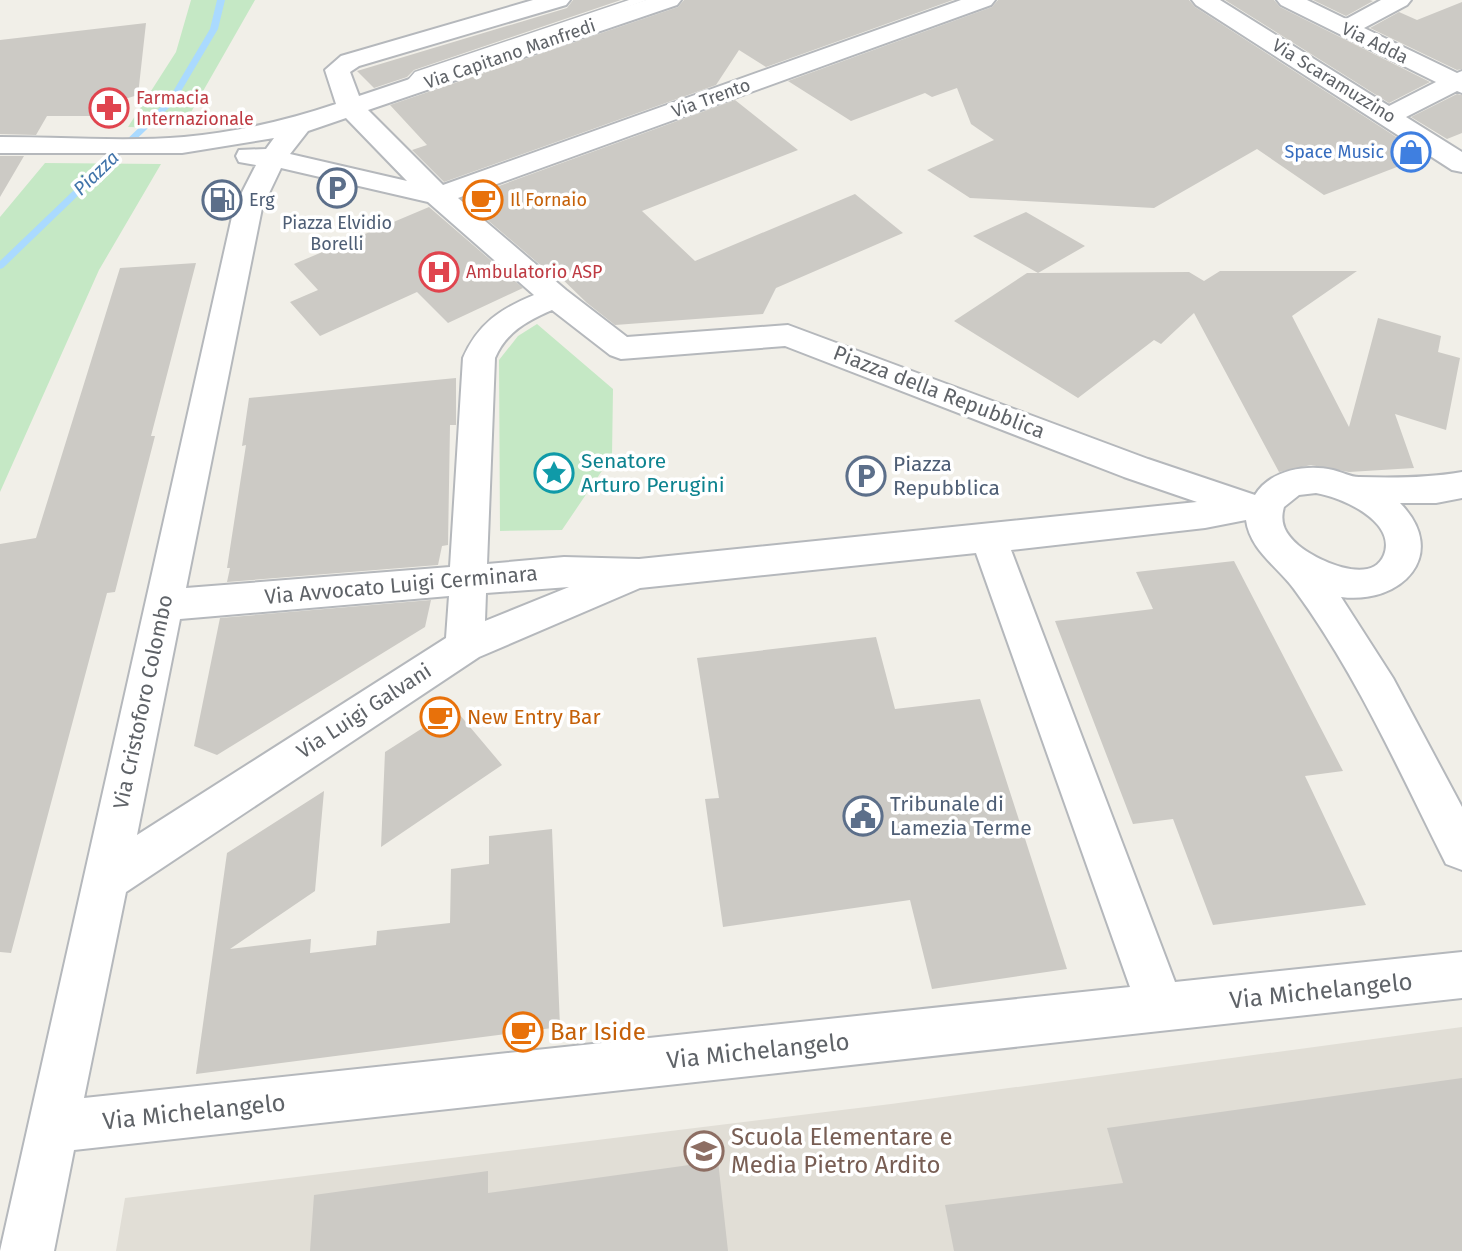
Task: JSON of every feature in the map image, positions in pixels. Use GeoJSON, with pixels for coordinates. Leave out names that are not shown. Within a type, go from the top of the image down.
{"type":"FeatureCollection","features":[{"type":"Feature","properties":{"kind":"street"},"geometry":{"type":"LineString","coordinates":[[465,646],[479,358],[484,343],[503,321],[555,297],[438,196],[350,107],[337,69],[340,65],[558,0]]}},
{"type":"Feature","properties":{"kind":"street","name":"Via Capitano Manfredi"},"geometry":{"type":"LineString","coordinates":[[350,107],[669,0]]}},
{"type":"Feature","properties":{"kind":"street","name":"Via Trento"},"geometry":{"type":"LineString","coordinates":[[438,196],[983,0]]}},
{"type":"Feature","properties":{"kind":"street","name":"Via Scaramuzzino"},"geometry":{"type":"LineString","coordinates":[[1204,0],[1462,164]]}},
{"type":"Feature","properties":{"kind":"street","name":"Via Adda"},"geometry":{"type":"LineString","coordinates":[[1289,0],[1460,82]]}},
{"type":"Feature","properties":{"kind":"street"},"geometry":{"type":"LineString","coordinates":[[1346,28],[1399,0]]}},
{"type":"Feature","properties":{"kind":"street"},"geometry":{"type":"LineString","coordinates":[[1389,116],[1460,82]]}},
{"type":"Feature","properties":{"kind":"street"},"geometry":{"type":"LineString","coordinates":[[0,145],[182,145],[250,136],[299,125],[350,107]]}},
{"type":"Feature","properties":{"kind":"street"},"geometry":{"type":"LineString","coordinates":[[272,158],[299,125]]}},
{"type":"Feature","properties":{"kind":"street"},"geometry":{"type":"LineString","coordinates":[[182,145],[272,158],[438,196]]}},
{"type":"Feature","properties":{"kind":"street","name":"Via Cristoforo Colombo"},"geometry":{"type":"LineString","coordinates":[[27,1251],[248,208],[258,181],[272,158]]}},
{"type":"Feature","properties":{"kind":"street","name":"Piazza della Repubblica"},"geometry":{"type":"LineString","coordinates":[[555,297],[621,348],[788,335],[1136,468],[1257,505]]}},
{"type":"Feature","properties":{"kind":"street"},"geometry":{"type":"LineString","coordinates":[[639,574],[1205,514],[1257,505],[1277,492],[1301,483],[1332,483],[1354,489],[1373,500],[1390,514],[1402,531],[1406,548]]}},
{"type":"Feature","properties":{"kind":"street"},"geometry":{"type":"LineString","coordinates":[[1354,489],[1449,488]]}},
{"type":"Feature","properties":{"kind":"street"},"geometry":{"type":"LineString","coordinates":[[1205,514],[1322,578],[1347,583],[1370,582],[1389,575],[1401,563],[1406,548],[1449,488]]}},
{"type":"Feature","properties":{"kind":"street"},"geometry":{"type":"LineString","coordinates":[[1257,505],[1264,518],[1268,536],[1290,560],[1352,641],[1462,850]]}},
{"type":"Feature","properties":{"kind":"street"},"geometry":{"type":"LineString","coordinates":[[989,539],[1161,1008]]}},
{"type":"Feature","properties":{"kind":"street","name":"Via Avvocato Luigi Cerminara"},"geometry":{"type":"LineString","coordinates":[[163,605],[564,572],[639,574]]}},
{"type":"Feature","properties":{"kind":"street","name":"Via Luigi Galvani"},"geometry":{"type":"LineString","coordinates":[[105,880],[465,646],[639,574]]}},
{"type":"Feature","properties":{"kind":"street"},"geometry":{"type":"LineString","coordinates":[[1352,641],[1370,582]]}},
{"type":"Feature","properties":{"kind":"street","name":"Via Michelangelo"},"geometry":{"type":"LineString","coordinates":[[53,1127],[1462,975]]}},
{"type":"Feature","properties":{"kind":"lane"},"geometry":{"type":"LineString","coordinates":[[409,87],[420,75],[641,0]]}},
{"type":"Feature","properties":{"kind":"shaded area"},"geometry":{"type":"Polygon","coordinates":[[[1462,1027],[1462,1251],[116,1251],[125,1198],[891,1104],[1462,1027]]]}},
{"type":"Feature","properties":{"kind":"green space"},"geometry":{"type":"Polygon","coordinates":[[[191,0],[255,0],[182,128],[128,127],[176,52],[191,0]]]}},
{"type":"Feature","properties":{"kind":"green space"},"geometry":{"type":"Polygon","coordinates":[[[45,163],[161,164],[99,270],[0,492],[0,217],[45,163]]]}},
{"type":"Feature","properties":{"kind":"green space"},"geometry":{"type":"Polygon","coordinates":[[[537,324],[613,389],[612,456],[562,530],[500,531],[499,360],[518,336],[537,324]]]}},
{"type":"Feature","properties":{"kind":"building"},"geometry":{"type":"Polygon","coordinates":[[[573,0],[621,0],[414,70],[407,77],[374,88],[357,71],[567,8],[573,0]]]}},
{"type":"Feature","properties":{"kind":"building"},"geometry":{"type":"Polygon","coordinates":[[[684,0],[953,0],[766,67],[739,50],[716,85],[444,182],[412,150],[427,145],[390,105],[678,7],[684,0]]]}},
{"type":"Feature","properties":{"kind":"building"},"geometry":{"type":"Polygon","coordinates":[[[998,0],[1189,0],[1195,7],[1421,153],[1419,155],[1423,157],[1324,195],[1257,149],[1154,208],[970,198],[927,170],[994,140],[971,124],[957,88],[932,97],[925,93],[851,121],[788,81],[992,7],[998,0]]]}},
{"type":"Feature","properties":{"kind":"building"},"geometry":{"type":"Polygon","coordinates":[[[1225,0],[1274,0],[1280,7],[1430,82],[1389,103],[1225,0]]]}},
{"type":"Feature","properties":{"kind":"building"},"geometry":{"type":"Polygon","coordinates":[[[1313,0],[1370,0],[1373,1],[1346,16],[1313,0]]]}},
{"type":"Feature","properties":{"kind":"building"},"geometry":{"type":"Polygon","coordinates":[[[1462,2],[1462,69],[1457,70],[1370,28],[1399,12],[1417,20],[1462,2]]]}},
{"type":"Feature","properties":{"kind":"building"},"geometry":{"type":"Polygon","coordinates":[[[146,23],[138,95],[118,101],[109,116],[47,116],[36,135],[0,134],[0,40],[146,23]]]}},
{"type":"Feature","properties":{"kind":"building"},"geometry":{"type":"Polygon","coordinates":[[[1457,94],[1462,95],[1462,133],[1447,139],[1411,117],[1457,94]]]}},
{"type":"Feature","properties":{"kind":"building"},"geometry":{"type":"Polygon","coordinates":[[[735,100],[798,150],[642,211],[695,261],[855,194],[903,233],[776,288],[763,314],[615,325],[556,273],[552,275],[463,199],[735,100]]]}},
{"type":"Feature","properties":{"kind":"building"},"geometry":{"type":"Polygon","coordinates":[[[0,156],[24,156],[0,197],[0,156]]]}},
{"type":"Feature","properties":{"kind":"building","name":"Ambulatorio ASP"},"geometry":{"type":"Polygon","coordinates":[[[429,207],[523,288],[448,323],[417,292],[320,336],[290,302],[318,290],[294,264],[429,207]]]}},
{"type":"Feature","properties":{"kind":"building"},"geometry":{"type":"Polygon","coordinates":[[[1026,212],[1085,246],[1038,273],[973,236],[1026,212]]]}},
{"type":"Feature","properties":{"kind":"building"},"geometry":{"type":"Polygon","coordinates":[[[196,263],[151,436],[155,436],[115,592],[107,593],[11,953],[0,952],[0,544],[36,538],[120,268],[196,263]]]}},
{"type":"Feature","properties":{"kind":"building"},"geometry":{"type":"Polygon","coordinates":[[[1220,271],[1357,271],[1292,316],[1349,427],[1378,318],[1441,336],[1438,352],[1460,358],[1446,430],[1395,414],[1414,468],[1349,472],[1311,465],[1279,472],[1194,313],[1161,344],[1154,340],[1078,398],[954,321],[1027,273],[1189,272],[1204,281],[1220,271]]]}},
{"type":"Feature","properties":{"kind":"building"},"geometry":{"type":"Polygon","coordinates":[[[456,378],[456,425],[450,425],[448,545],[442,546],[438,565],[227,582],[246,445],[242,446],[249,398],[456,378]]]}},
{"type":"Feature","properties":{"kind":"building"},"geometry":{"type":"Polygon","coordinates":[[[1234,561],[1343,771],[1305,776],[1366,905],[1213,925],[1173,819],[1133,824],[1055,621],[1153,609],[1136,572],[1234,561]]]}},
{"type":"Feature","properties":{"kind":"building"},"geometry":{"type":"Polygon","coordinates":[[[431,600],[425,627],[217,755],[194,746],[220,618],[431,600]]]}},
{"type":"Feature","properties":{"kind":"building","name":"Tribunale di Lamezia Terme"},"geometry":{"type":"Polygon","coordinates":[[[876,637],[895,709],[980,699],[1067,969],[932,989],[910,900],[723,927],[705,799],[719,798],[697,658],[876,637]]]}},
{"type":"Feature","properties":{"kind":"building"},"geometry":{"type":"Polygon","coordinates":[[[454,708],[502,765],[381,847],[385,752],[454,708]]]}},
{"type":"Feature","properties":{"kind":"building"},"geometry":{"type":"Polygon","coordinates":[[[324,791],[315,891],[230,949],[311,939],[310,953],[376,945],[377,931],[450,923],[451,869],[489,864],[489,836],[552,829],[560,1027],[196,1074],[227,853],[324,791]]]}},
{"type":"Feature","properties":{"kind":"building"},"geometry":{"type":"Polygon","coordinates":[[[1462,1078],[1462,1251],[954,1251],[945,1205],[1123,1183],[1107,1128],[1462,1078]]]}},
{"type":"Feature","properties":{"kind":"building"},"geometry":{"type":"Polygon","coordinates":[[[718,1161],[728,1251],[310,1251],[314,1195],[488,1171],[488,1193],[718,1161]]]}},
{"type":"Feature","properties":{"kind":"waterway","name":"Piazza"},"geometry":{"type":"LineString","coordinates":[[0,266],[171,101],[214,29],[221,0]]}},
{"type":"Feature","properties":{"kind":"place","name":"Farmacia Internazionale"},"geometry":{"type":"Point","coordinates":[109,108]}},
{"type":"Feature","properties":{"kind":"place","name":"Space Music"},"geometry":{"type":"Point","coordinates":[1411,152]}},
{"type":"Feature","properties":{"kind":"place","name":"Piazza Elvidio Borelli"},"geometry":{"type":"Point","coordinates":[337,188]}},
{"type":"Feature","properties":{"kind":"place","name":"Erg"},"geometry":{"type":"Point","coordinates":[222,200]}},
{"type":"Feature","properties":{"kind":"place","name":"Il Fornaio"},"geometry":{"type":"Point","coordinates":[483,200]}},
{"type":"Feature","properties":{"kind":"place","name":"Ambulatorio ASP"},"geometry":{"type":"Point","coordinates":[439,272]}},
{"type":"Feature","properties":{"kind":"place","name":"Senatore Arturo Perugini"},"geometry":{"type":"Point","coordinates":[554,473]}},
{"type":"Feature","properties":{"kind":"place","name":"Piazza Repubblica"},"geometry":{"type":"Point","coordinates":[866,476]}},
{"type":"Feature","properties":{"kind":"place","name":"New Entry Bar"},"geometry":{"type":"Point","coordinates":[440,717]}},
{"type":"Feature","properties":{"kind":"place","name":"Tribunale di Lamezia Terme"},"geometry":{"type":"Point","coordinates":[863,816]}},
{"type":"Feature","properties":{"kind":"place","name":"Bar Iside"},"geometry":{"type":"Point","coordinates":[523,1032]}},
{"type":"Feature","properties":{"kind":"place","name":"Scuola Elementare e Media Pietro Ardito"},"geometry":{"type":"Point","coordinates":[704,1151]}}]}
